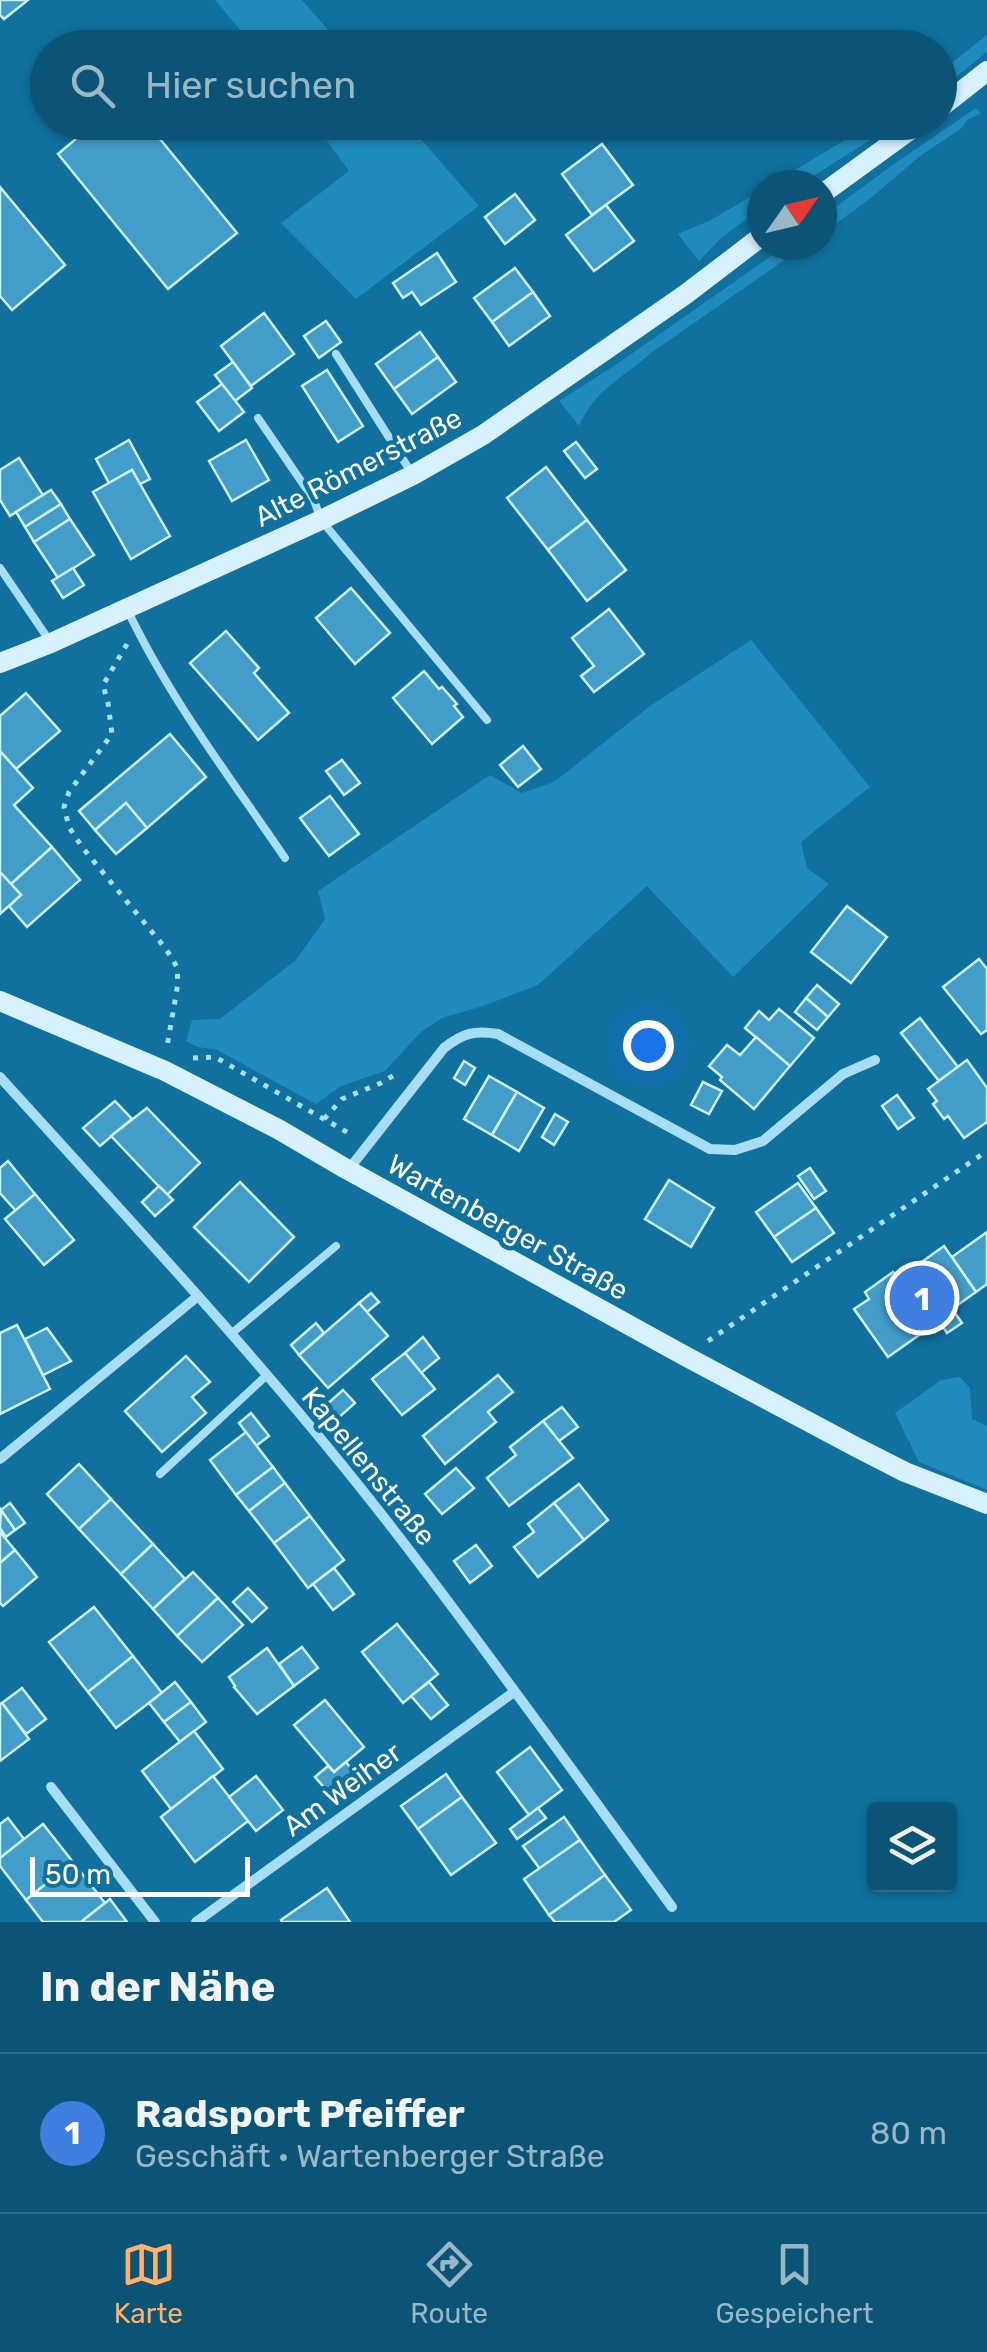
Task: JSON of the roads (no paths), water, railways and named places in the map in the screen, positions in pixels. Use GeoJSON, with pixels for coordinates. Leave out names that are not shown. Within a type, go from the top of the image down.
{"type":"FeatureCollection","features":[{"type":"Feature","properties":{"kind":"main road"},"geometry":{"type":"LineString","coordinates":[[957,95],[987,71]]}},
{"type":"Feature","properties":{"kind":"main road"},"geometry":{"type":"LineString","coordinates":[[837,183],[896,140]]}},
{"type":"Feature","properties":{"kind":"main road","name":"Alte Römerstraße"},"geometry":{"type":"LineString","coordinates":[[0,664],[322,520],[413,475],[484,435],[747,247]]}},
{"type":"Feature","properties":{"kind":"main road","name":"Wartenberger Straße"},"geometry":{"type":"LineString","coordinates":[[0,1001],[165,1071],[278,1129],[684,1356],[905,1472],[987,1504]]}},
{"type":"Feature","properties":{"kind":"street"},"geometry":{"type":"LineString","coordinates":[[348,1170],[444,1048],[462,1034],[498,1034],[710,1149],[735,1150],[763,1141],[843,1074],[874,1060]]}},
{"type":"Feature","properties":{"kind":"street","name":"Kapellenstraße"},"geometry":{"type":"LineString","coordinates":[[0,1077],[267,1375],[392,1528],[672,1908]]}},
{"type":"Feature","properties":{"kind":"street"},"geometry":{"type":"LineString","coordinates":[[0,1458],[198,1296]]}},
{"type":"Feature","properties":{"kind":"street","name":"Am Weiher"},"geometry":{"type":"LineString","coordinates":[[196,1922],[514,1692]]}},
{"type":"Feature","properties":{"kind":"street"},"geometry":{"type":"LineString","coordinates":[[51,1787],[156,1922]]}},
{"type":"Feature","properties":{"kind":"lane"},"geometry":{"type":"LineString","coordinates":[[336,354],[413,475]]}},
{"type":"Feature","properties":{"kind":"lane"},"geometry":{"type":"LineString","coordinates":[[258,418],[314,500],[322,520],[488,720]]}},
{"type":"Feature","properties":{"kind":"lane"},"geometry":{"type":"LineString","coordinates":[[0,568],[52,643]]}},
{"type":"Feature","properties":{"kind":"lane"},"geometry":{"type":"LineString","coordinates":[[126,608],[182,708],[285,858]]}},
{"type":"Feature","properties":{"kind":"lane"},"geometry":{"type":"LineString","coordinates":[[231,1334],[336,1246]]}},
{"type":"Feature","properties":{"kind":"lane"},"geometry":{"type":"LineString","coordinates":[[160,1474],[267,1375]]}},
{"type":"Feature","properties":{"kind":"place","name":"Radsport Pfeiffer"},"geometry":{"type":"Point","coordinates":[922,1298]}}]}
